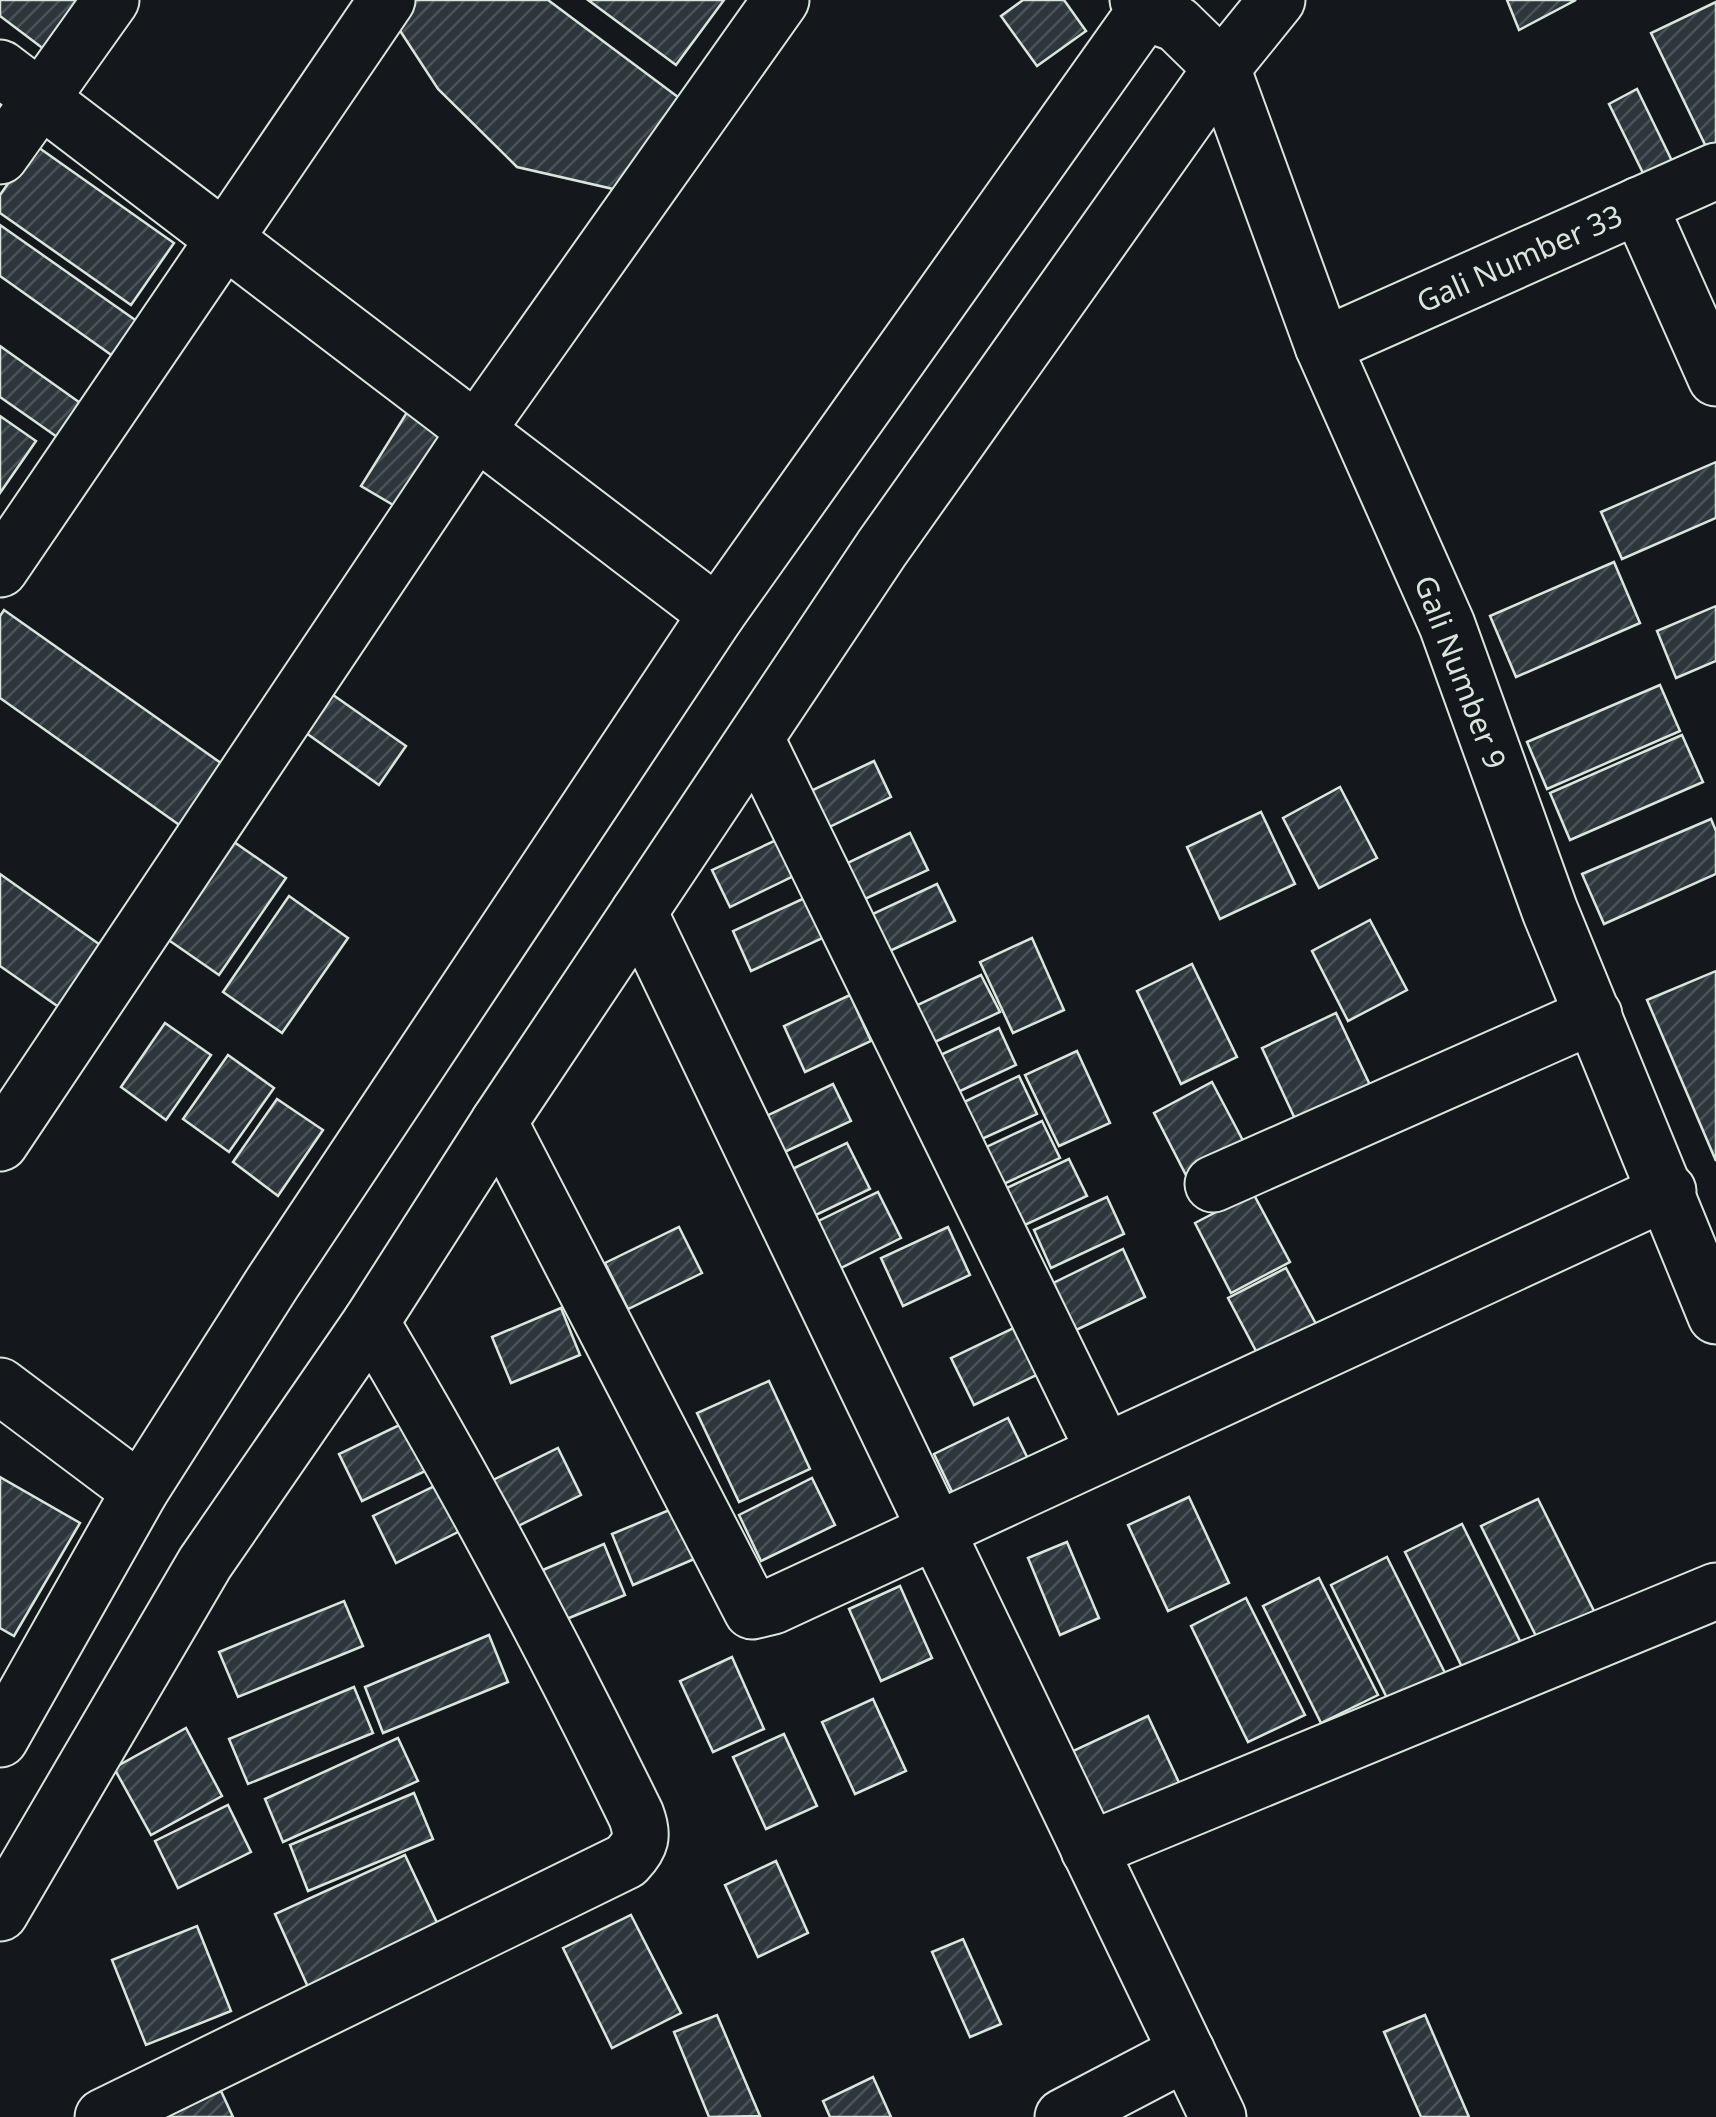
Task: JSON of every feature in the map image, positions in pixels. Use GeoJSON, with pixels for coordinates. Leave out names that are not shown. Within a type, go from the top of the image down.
{"type":"FeatureCollection","features":[{"type":"Feature","properties":{"kind":"street"},"geometry":{"type":"LineString","coordinates":[[0,156],[20,83],[111,0]]}},
{"type":"Feature","properties":{"kind":"street"},"geometry":{"type":"LineString","coordinates":[[0,569],[387,0]]}},
{"type":"Feature","properties":{"kind":"street"},"geometry":{"type":"LineString","coordinates":[[0,1142],[476,431],[781,0]]}},
{"type":"Feature","properties":{"kind":"street"},"geometry":{"type":"LineString","coordinates":[[0,1738],[140,1490],[295,1249],[718,614],[1171,23],[1278,0]]}},
{"type":"Feature","properties":{"kind":"street"},"geometry":{"type":"LineString","coordinates":[[0,1913],[205,1563],[371,1322],[499,1122],[882,548],[1171,23]]}},
{"type":"Feature","properties":{"kind":"street","name":"Gali Number 9"},"geometry":{"type":"LineString","coordinates":[[1171,23],[1323,346],[1447,625],[1550,911],[1711,1292]]}},
{"type":"Feature","properties":{"kind":"street"},"geometry":{"type":"LineString","coordinates":[[20,83],[718,614]]}},
{"type":"Feature","properties":{"kind":"street","name":"Gali Number 33"},"geometry":{"type":"LineString","coordinates":[[1323,346],[1716,171]]}},
{"type":"Feature","properties":{"kind":"street"},"geometry":{"type":"LineString","coordinates":[[1639,206],[1716,378]]}},
{"type":"Feature","properties":{"kind":"street"},"geometry":{"type":"LineString","coordinates":[[756,739],[1104,1450]]}},
{"type":"Feature","properties":{"kind":"street"},"geometry":{"type":"LineString","coordinates":[[639,912],[1218,2117]]}},
{"type":"Feature","properties":{"kind":"street"},"geometry":{"type":"LineString","coordinates":[[1212,1184],[1594,1015]]}},
{"type":"Feature","properties":{"kind":"street"},"geometry":{"type":"LineString","coordinates":[[499,1122],[752,1611],[773,1606],[1668,1191]]}},
{"type":"Feature","properties":{"kind":"street"},"geometry":{"type":"LineString","coordinates":[[103,2117],[626,1862],[640,1847],[642,1830],[636,1815],[552,1644],[460,1471],[371,1322]]}},
{"type":"Feature","properties":{"kind":"street"},"geometry":{"type":"LineString","coordinates":[[0,1386],[140,1490]]}},
{"type":"Feature","properties":{"kind":"street"},"geometry":{"type":"LineString","coordinates":[[1089,1850],[1716,1591]]}},
{"type":"Feature","properties":{"kind":"street"},"geometry":{"type":"LineString","coordinates":[[1063,2117],[1187,2052]]}},
{"type":"Feature","properties":{"kind":"building"},"geometry":{"type":"Polygon","coordinates":[[[0,0],[88,0],[49,53],[0,16],[0,0]]]}},
{"type":"Feature","properties":{"kind":"building"},"geometry":{"type":"Polygon","coordinates":[[[412,0],[548,0],[686,103],[622,191],[517,167],[438,89],[395,23],[412,0]]]}},
{"type":"Feature","properties":{"kind":"building"},"geometry":{"type":"Polygon","coordinates":[[[588,0],[724,0],[676,65],[588,0]]]}},
{"type":"Feature","properties":{"kind":"building"},"geometry":{"type":"Polygon","coordinates":[[[1023,0],[1064,0],[1086,31],[1037,66],[1001,16],[1023,0]]]}},
{"type":"Feature","properties":{"kind":"building"},"geometry":{"type":"Polygon","coordinates":[[[1507,0],[1576,0],[1519,30],[1507,0]]]}},
{"type":"Feature","properties":{"kind":"building"},"geometry":{"type":"Polygon","coordinates":[[[1716,2],[1716,152],[1710,155],[1651,33],[1716,2]]]}},
{"type":"Feature","properties":{"kind":"building"},"geometry":{"type":"Polygon","coordinates":[[[1637,89],[1673,163],[1645,177],[1609,104],[1637,89]]]}},
{"type":"Feature","properties":{"kind":"building"},"geometry":{"type":"Polygon","coordinates":[[[35,145],[174,243],[131,305],[0,213],[0,195],[35,145]]]}},
{"type":"Feature","properties":{"kind":"building"},"geometry":{"type":"Polygon","coordinates":[[[0,225],[141,324],[117,359],[0,276],[0,225]]]}},
{"type":"Feature","properties":{"kind":"building"},"geometry":{"type":"Polygon","coordinates":[[[0,346],[93,412],[70,446],[0,397],[0,346]]]}},
{"type":"Feature","properties":{"kind":"building"},"geometry":{"type":"Polygon","coordinates":[[[416,398],[453,421],[400,509],[361,486],[416,398]]]}},
{"type":"Feature","properties":{"kind":"building"},"geometry":{"type":"Polygon","coordinates":[[[0,416],[36,441],[0,493],[0,416]]]}},
{"type":"Feature","properties":{"kind":"building"},"geometry":{"type":"Polygon","coordinates":[[[1716,462],[1716,518],[1622,559],[1601,512],[1716,462]]]}},
{"type":"Feature","properties":{"kind":"building"},"geometry":{"type":"Polygon","coordinates":[[[1614,562],[1640,623],[1516,677],[1490,616],[1614,562]]]}},
{"type":"Feature","properties":{"kind":"building"},"geometry":{"type":"Polygon","coordinates":[[[1716,606],[1716,661],[1676,678],[1657,631],[1716,606]]]}},
{"type":"Feature","properties":{"kind":"building"},"geometry":{"type":"Polygon","coordinates":[[[4,610],[228,768],[185,829],[0,698],[0,616],[4,610]]]}},
{"type":"Feature","properties":{"kind":"building"},"geometry":{"type":"Polygon","coordinates":[[[1660,685],[1680,731],[1547,789],[1527,742],[1660,685]]]}},
{"type":"Feature","properties":{"kind":"building"},"geometry":{"type":"Polygon","coordinates":[[[326,690],[406,746],[379,785],[299,728],[326,690]]]}},
{"type":"Feature","properties":{"kind":"building"},"geometry":{"type":"Polygon","coordinates":[[[1682,735],[1703,782],[1570,840],[1550,793],[1682,735]]]}},
{"type":"Feature","properties":{"kind":"building"},"geometry":{"type":"Polygon","coordinates":[[[874,761],[891,797],[819,832],[802,795],[874,761]]]}},
{"type":"Feature","properties":{"kind":"building"},"geometry":{"type":"Polygon","coordinates":[[[1340,787],[1377,858],[1319,888],[1283,818],[1340,787]]]}},
{"type":"Feature","properties":{"kind":"building"},"geometry":{"type":"Polygon","coordinates":[[[1261,812],[1295,884],[1220,919],[1187,847],[1261,812]]]}},
{"type":"Feature","properties":{"kind":"building"},"geometry":{"type":"Polygon","coordinates":[[[1711,819],[1716,831],[1716,874],[1604,924],[1582,874],[1711,819]]]}},
{"type":"Feature","properties":{"kind":"building"},"geometry":{"type":"Polygon","coordinates":[[[910,833],[928,870],[854,904],[837,868],[910,833]]]}},
{"type":"Feature","properties":{"kind":"building"},"geometry":{"type":"Polygon","coordinates":[[[224,835],[286,878],[219,975],[157,932],[224,835]]]}},
{"type":"Feature","properties":{"kind":"building"},"geometry":{"type":"Polygon","coordinates":[[[785,836],[802,872],[730,907],[712,870],[785,836]]]}},
{"type":"Feature","properties":{"kind":"building"},"geometry":{"type":"Polygon","coordinates":[[[0,874],[106,949],[63,1010],[0,966],[0,874]]]}},
{"type":"Feature","properties":{"kind":"building"},"geometry":{"type":"Polygon","coordinates":[[[937,884],[955,921],[881,955],[864,918],[937,884]]]}},
{"type":"Feature","properties":{"kind":"building"},"geometry":{"type":"Polygon","coordinates":[[[289,896],[348,938],[282,1033],[223,992],[289,896]]]}},
{"type":"Feature","properties":{"kind":"building"},"geometry":{"type":"Polygon","coordinates":[[[807,897],[825,937],[751,971],[733,931],[807,897]]]}},
{"type":"Feature","properties":{"kind":"building"},"geometry":{"type":"Polygon","coordinates":[[[1370,920],[1407,990],[1348,1021],[1312,951],[1370,920]]]}},
{"type":"Feature","properties":{"kind":"building"},"geometry":{"type":"Polygon","coordinates":[[[1032,938],[1064,1010],[1013,1033],[980,962],[1032,938]]]}},
{"type":"Feature","properties":{"kind":"building"},"geometry":{"type":"Polygon","coordinates":[[[1192,964],[1237,1057],[1181,1084],[1137,991],[1192,964]]]}},
{"type":"Feature","properties":{"kind":"building"},"geometry":{"type":"Polygon","coordinates":[[[1716,971],[1716,1161],[1647,1000],[1716,971]]]}},
{"type":"Feature","properties":{"kind":"building"},"geometry":{"type":"Polygon","coordinates":[[[981,975],[1000,1012],[926,1046],[909,1009],[981,975]]]}},
{"type":"Feature","properties":{"kind":"building"},"geometry":{"type":"Polygon","coordinates":[[[850,995],[871,1041],[805,1072],[784,1026],[850,995]]]}},
{"type":"Feature","properties":{"kind":"building"},"geometry":{"type":"Polygon","coordinates":[[[1336,1013],[1370,1085],[1296,1121],[1262,1048],[1336,1013]]]}},
{"type":"Feature","properties":{"kind":"building"},"geometry":{"type":"Polygon","coordinates":[[[165,1023],[211,1055],[166,1120],[121,1087],[165,1023]]]}},
{"type":"Feature","properties":{"kind":"building"},"geometry":{"type":"Polygon","coordinates":[[[999,1028],[1016,1065],[943,1099],[925,1062],[999,1028]]]}},
{"type":"Feature","properties":{"kind":"building"},"geometry":{"type":"Polygon","coordinates":[[[1077,1051],[1110,1123],[1059,1146],[1025,1075],[1077,1051]]]}},
{"type":"Feature","properties":{"kind":"building"},"geometry":{"type":"Polygon","coordinates":[[[228,1055],[274,1088],[229,1152],[183,1119],[228,1055]]]}},
{"type":"Feature","properties":{"kind":"building"},"geometry":{"type":"Polygon","coordinates":[[[1019,1076],[1037,1114],[964,1147],[947,1110],[1019,1076]]]}},
{"type":"Feature","properties":{"kind":"building"},"geometry":{"type":"Polygon","coordinates":[[[1212,1082],[1249,1152],[1190,1183],[1154,1113],[1212,1082]]]}},
{"type":"Feature","properties":{"kind":"building"},"geometry":{"type":"Polygon","coordinates":[[[833,1084],[851,1121],[778,1155],[760,1119],[833,1084]]]}},
{"type":"Feature","properties":{"kind":"building"},"geometry":{"type":"Polygon","coordinates":[[[277,1099],[323,1130],[278,1196],[233,1162],[277,1099]]]}},
{"type":"Feature","properties":{"kind":"building"},"geometry":{"type":"Polygon","coordinates":[[[1042,1121],[1060,1158],[986,1192],[969,1155],[1042,1121]]]}},
{"type":"Feature","properties":{"kind":"building"},"geometry":{"type":"Polygon","coordinates":[[[847,1143],[870,1189],[795,1225],[773,1178],[847,1143]]]}},
{"type":"Feature","properties":{"kind":"building"},"geometry":{"type":"Polygon","coordinates":[[[1069,1159],[1087,1196],[1014,1230],[996,1193],[1069,1159]]]}},
{"type":"Feature","properties":{"kind":"building"},"geometry":{"type":"Polygon","coordinates":[[[878,1192],[901,1238],[827,1275],[804,1228],[878,1192]]]}},
{"type":"Feature","properties":{"kind":"building"},"geometry":{"type":"Polygon","coordinates":[[[1253,1193],[1290,1262],[1231,1293],[1195,1223],[1253,1193]]]}},
{"type":"Feature","properties":{"kind":"building"},"geometry":{"type":"Polygon","coordinates":[[[1107,1197],[1124,1234],[1051,1268],[1034,1230],[1107,1197]]]}},
{"type":"Feature","properties":{"kind":"building"},"geometry":{"type":"Polygon","coordinates":[[[679,1227],[702,1273],[628,1309],[605,1263],[679,1227]]]}},
{"type":"Feature","properties":{"kind":"building"},"geometry":{"type":"Polygon","coordinates":[[[948,1227],[970,1275],[903,1306],[881,1258],[948,1227]]]}},
{"type":"Feature","properties":{"kind":"building"},"geometry":{"type":"Polygon","coordinates":[[[1123,1249],[1145,1297],[1072,1332],[1049,1285],[1123,1249]]]}},
{"type":"Feature","properties":{"kind":"building"},"geometry":{"type":"Polygon","coordinates":[[[1286,1268],[1323,1337],[1265,1368],[1228,1298],[1286,1268]]]}},
{"type":"Feature","properties":{"kind":"building"},"geometry":{"type":"Polygon","coordinates":[[[561,1308],[580,1355],[511,1383],[492,1337],[561,1308]]]}},
{"type":"Feature","properties":{"kind":"building"},"geometry":{"type":"Polygon","coordinates":[[[1024,1323],[1047,1370],[974,1405],[951,1358],[1024,1323]]]}},
{"type":"Feature","properties":{"kind":"building"},"geometry":{"type":"Polygon","coordinates":[[[769,1381],[810,1469],[739,1502],[697,1413],[769,1381]]]}},
{"type":"Feature","properties":{"kind":"building"},"geometry":{"type":"Polygon","coordinates":[[[414,1418],[436,1466],[362,1501],[339,1454],[414,1418]]]}},
{"type":"Feature","properties":{"kind":"building"},"geometry":{"type":"Polygon","coordinates":[[[1008,1418],[1031,1465],[956,1500],[934,1454],[1008,1418]]]}},
{"type":"Feature","properties":{"kind":"building"},"geometry":{"type":"Polygon","coordinates":[[[558,1448],[581,1495],[508,1531],[485,1484],[558,1448]]]}},
{"type":"Feature","properties":{"kind":"building"},"geometry":{"type":"Polygon","coordinates":[[[0,1477],[80,1523],[14,1636],[0,1628],[0,1477]]]}},
{"type":"Feature","properties":{"kind":"building"},"geometry":{"type":"Polygon","coordinates":[[[812,1478],[835,1525],[761,1561],[739,1515],[812,1478]]]}},
{"type":"Feature","properties":{"kind":"building"},"geometry":{"type":"Polygon","coordinates":[[[447,1480],[470,1526],[396,1563],[373,1516],[447,1480]]]}},
{"type":"Feature","properties":{"kind":"building"},"geometry":{"type":"Polygon","coordinates":[[[1189,1497],[1229,1583],[1168,1611],[1128,1525],[1189,1497]]]}},
{"type":"Feature","properties":{"kind":"building"},"geometry":{"type":"Polygon","coordinates":[[[1538,1499],[1596,1615],[1540,1644],[1481,1526],[1538,1499]]]}},
{"type":"Feature","properties":{"kind":"building"},"geometry":{"type":"Polygon","coordinates":[[[679,1506],[699,1557],[633,1585],[612,1534],[679,1506]]]}},
{"type":"Feature","properties":{"kind":"building"},"geometry":{"type":"Polygon","coordinates":[[[1462,1524],[1520,1641],[1463,1669],[1405,1552],[1462,1524]]]}},
{"type":"Feature","properties":{"kind":"building"},"geometry":{"type":"Polygon","coordinates":[[[1067,1542],[1099,1618],[1060,1635],[1028,1558],[1067,1542]]]}},
{"type":"Feature","properties":{"kind":"building"},"geometry":{"type":"Polygon","coordinates":[[[604,1544],[625,1595],[552,1625],[531,1575],[604,1544]]]}},
{"type":"Feature","properties":{"kind":"building"},"geometry":{"type":"Polygon","coordinates":[[[1387,1557],[1445,1673],[1389,1702],[1331,1585],[1387,1557]]]}},
{"type":"Feature","properties":{"kind":"building"},"geometry":{"type":"Polygon","coordinates":[[[1319,1578],[1378,1695],[1321,1723],[1263,1606],[1319,1578]]]}},
{"type":"Feature","properties":{"kind":"building"},"geometry":{"type":"Polygon","coordinates":[[[900,1586],[932,1658],[881,1681],[849,1609],[900,1586]]]}},
{"type":"Feature","properties":{"kind":"building"},"geometry":{"type":"Polygon","coordinates":[[[1246,1598],[1305,1715],[1248,1742],[1191,1626],[1246,1598]]]}},
{"type":"Feature","properties":{"kind":"building"},"geometry":{"type":"Polygon","coordinates":[[[344,1601],[363,1646],[238,1697],[219,1652],[344,1601]]]}},
{"type":"Feature","properties":{"kind":"building"},"geometry":{"type":"Polygon","coordinates":[[[489,1635],[508,1682],[383,1733],[365,1687],[489,1635]]]}},
{"type":"Feature","properties":{"kind":"building"},"geometry":{"type":"Polygon","coordinates":[[[732,1657],[764,1729],[713,1752],[680,1681],[732,1657]]]}},
{"type":"Feature","properties":{"kind":"building"},"geometry":{"type":"Polygon","coordinates":[[[354,1687],[373,1733],[248,1784],[229,1739],[354,1687]]]}},
{"type":"Feature","properties":{"kind":"building"},"geometry":{"type":"Polygon","coordinates":[[[873,1699],[906,1771],[855,1794],[822,1722],[873,1699]]]}},
{"type":"Feature","properties":{"kind":"building"},"geometry":{"type":"Polygon","coordinates":[[[1148,1716],[1182,1789],[1107,1824],[1073,1751],[1148,1716]]]}},
{"type":"Feature","properties":{"kind":"building"},"geometry":{"type":"Polygon","coordinates":[[[186,1728],[222,1796],[151,1835],[114,1768],[186,1728]]]}},
{"type":"Feature","properties":{"kind":"building"},"geometry":{"type":"Polygon","coordinates":[[[784,1734],[817,1806],[766,1829],[733,1757],[784,1734]]]}},
{"type":"Feature","properties":{"kind":"building"},"geometry":{"type":"Polygon","coordinates":[[[398,1738],[418,1781],[283,1842],[265,1799],[398,1738]]]}},
{"type":"Feature","properties":{"kind":"building"},"geometry":{"type":"Polygon","coordinates":[[[414,1793],[433,1839],[308,1891],[290,1845],[414,1793]]]}},
{"type":"Feature","properties":{"kind":"building"},"geometry":{"type":"Polygon","coordinates":[[[228,1805],[251,1852],[178,1888],[155,1841],[228,1805]]]}},
{"type":"Feature","properties":{"kind":"building"},"geometry":{"type":"Polygon","coordinates":[[[405,1855],[448,1946],[317,2007],[275,1914],[405,1855]]]}},
{"type":"Feature","properties":{"kind":"building"},"geometry":{"type":"Polygon","coordinates":[[[776,1861],[808,1933],[758,1957],[725,1885],[776,1861]]]}},
{"type":"Feature","properties":{"kind":"building"},"geometry":{"type":"Polygon","coordinates":[[[631,1915],[681,2013],[612,2048],[563,1948],[631,1915]]]}},
{"type":"Feature","properties":{"kind":"building"},"geometry":{"type":"Polygon","coordinates":[[[197,1926],[231,2011],[146,2045],[112,1960],[197,1926]]]}},
{"type":"Feature","properties":{"kind":"building"},"geometry":{"type":"Polygon","coordinates":[[[963,1939],[1001,2024],[970,2037],[932,1952],[963,1939]]]}},
{"type":"Feature","properties":{"kind":"building"},"geometry":{"type":"Polygon","coordinates":[[[717,2015],[760,2116],[709,2117],[674,2032],[717,2015]]]}},
{"type":"Feature","properties":{"kind":"building"},"geometry":{"type":"Polygon","coordinates":[[[1425,2015],[1469,2117],[1421,2117],[1384,2032],[1425,2015]]]}},
{"type":"Feature","properties":{"kind":"building"},"geometry":{"type":"Polygon","coordinates":[[[873,2077],[891,2117],[830,2117],[823,2101],[873,2077]]]}},
{"type":"Feature","properties":{"kind":"building"},"geometry":{"type":"Polygon","coordinates":[[[221,2091],[233,2117],[170,2114],[221,2091]]]}}]}
